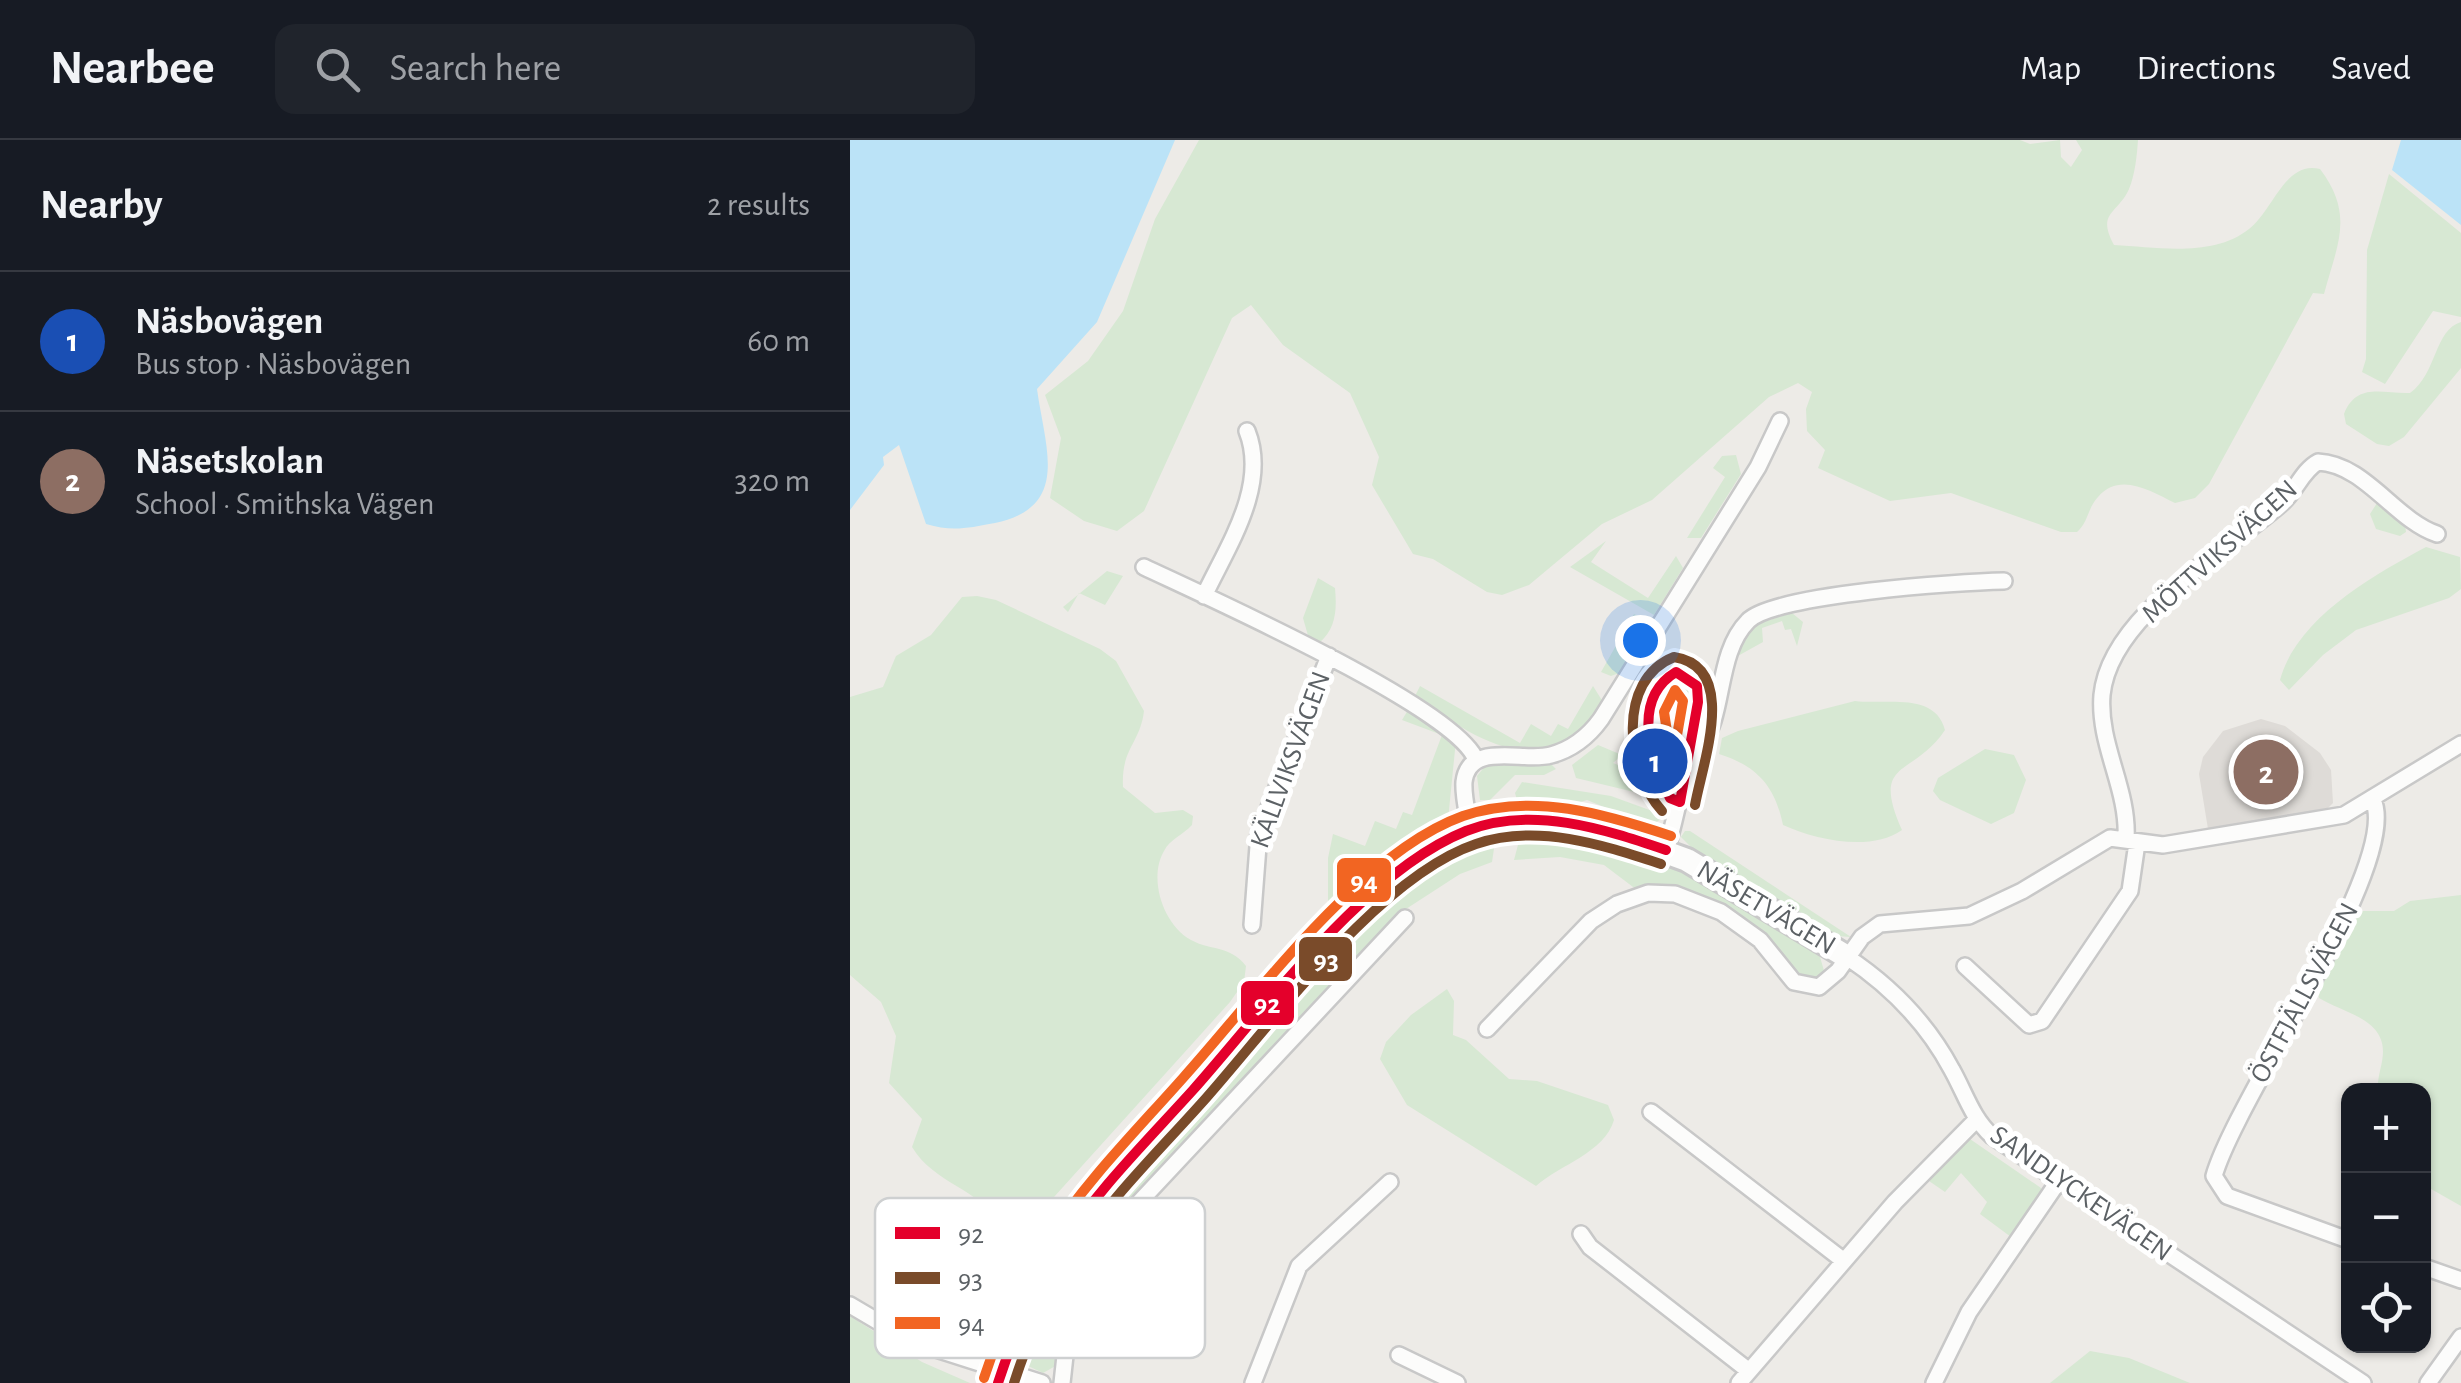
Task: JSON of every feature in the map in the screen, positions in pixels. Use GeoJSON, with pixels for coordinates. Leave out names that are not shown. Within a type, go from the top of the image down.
{"type":"FeatureCollection","features":[{"type":"Feature","properties":{"kind":"street"},"geometry":{"type":"LineString","coordinates":[[1470,829],[1464,782],[1476,760],[1488,756],[1534,759],[1552,755],[1592,732],[1748,483],[1780,421]]}},
{"type":"Feature","properties":{"kind":"street"},"geometry":{"type":"LineString","coordinates":[[1204,596],[1250,491],[1254,455],[1247,431]]}},
{"type":"Feature","properties":{"kind":"street","name":"MÖTTVIKSVÄGEN"},"geometry":{"type":"LineString","coordinates":[[2131,841],[2105,732],[2102,698],[2114,660],[2146,615],[2282,502],[2318,462],[2371,487],[2424,530],[2436,534]]}},
{"type":"Feature","properties":{"kind":"street","name":"KÄLLVIKSVÄGEN"},"geometry":{"type":"LineString","coordinates":[[1144,567],[1329,656],[1458,732],[1476,760]]}},
{"type":"Feature","properties":{"kind":"street"},"geometry":{"type":"LineString","coordinates":[[1666,850],[1686,774],[1708,736],[1734,644],[1750,618],[1760,611],[1859,594],[2004,581]]}},
{"type":"Feature","properties":{"kind":"street","name":"KÄLLVIKSVÄGEN"},"geometry":{"type":"LineString","coordinates":[[1252,924],[1260,833],[1329,656]]}},
{"type":"Feature","properties":{"kind":"street"},"geometry":{"type":"LineString","coordinates":[[1488,1030],[1591,921],[1648,893],[1675,894],[1722,912],[1760,940],[1800,986],[1820,986],[1862,937],[1880,924],[1968,916],[2050,876],[2100,841],[2174,843],[2344,815],[2461,744]]}},
{"type":"Feature","properties":{"kind":"street","name":"ÖSTFJÄLLSVÄGEN"},"geometry":{"type":"LineString","coordinates":[[2341,1237],[2227,1196],[2215,1182],[2218,1163],[2362,884],[2380,818],[2373,800]]}},
{"type":"Feature","properties":{"kind":"street","name":"NÄSETVÄGEN"},"geometry":{"type":"LineString","coordinates":[[1096,1198],[1294,978],[1384,885],[1422,854],[1470,829],[1540,822],[1576,824],[1666,850],[1733,886],[1847,958]]}},
{"type":"Feature","properties":{"kind":"street"},"geometry":{"type":"LineString","coordinates":[[1965,966],[2023,1022],[2042,1021],[2130,891],[2131,841]]}},
{"type":"Feature","properties":{"kind":"street"},"geometry":{"type":"LineString","coordinates":[[1143,1198],[1405,918]]}},
{"type":"Feature","properties":{"kind":"street","name":"SANDLYCKEVÄGEN"},"geometry":{"type":"LineString","coordinates":[[1847,958],[1873,974],[1921,1022],[1977,1119],[1992,1136],[2363,1383]]}},
{"type":"Feature","properties":{"kind":"street"},"geometry":{"type":"LineString","coordinates":[[1650,1112],[1844,1261]]}},
{"type":"Feature","properties":{"kind":"street"},"geometry":{"type":"LineString","coordinates":[[1581,1234],[1590,1247],[1744,1377],[1844,1261],[1977,1119]]}},
{"type":"Feature","properties":{"kind":"street"},"geometry":{"type":"LineString","coordinates":[[1252,1383],[1299,1266],[1390,1182]]}},
{"type":"Feature","properties":{"kind":"street"},"geometry":{"type":"LineString","coordinates":[[1934,1383],[1969,1312],[2058,1182]]}},
{"type":"Feature","properties":{"kind":"street"},"geometry":{"type":"LineString","coordinates":[[2431,1269],[2461,1280]]}},
{"type":"Feature","properties":{"kind":"street"},"geometry":{"type":"LineString","coordinates":[[850,1305],[875,1320]]}},
{"type":"Feature","properties":{"kind":"street"},"geometry":{"type":"LineString","coordinates":[[2428,1383],[2461,1337]]}},
{"type":"Feature","properties":{"kind":"street"},"geometry":{"type":"LineString","coordinates":[[1399,1355],[1457,1383]]}},
{"type":"Feature","properties":{"kind":"street"},"geometry":{"type":"LineString","coordinates":[[953,1358],[1000,1377],[1042,1383]]}},
{"type":"Feature","properties":{"kind":"street"},"geometry":{"type":"LineString","coordinates":[[1062,1383],[1065,1358]]}},
{"type":"Feature","properties":{"kind":"shaded area"},"geometry":{"type":"Polygon","coordinates":[[[2261,719],[2285,726],[2320,753],[2331,770],[2333,803],[2326,810],[2208,829],[2199,774],[2203,757],[2223,731],[2261,719]]]}},
{"type":"Feature","properties":{"kind":"green space"},"geometry":{"type":"Polygon","coordinates":[[[1199,140],[2020,140],[2030,144],[2060,140],[2061,157],[2071,167],[2082,150],[2076,140],[2138,140],[2129,189],[2108,219],[2114,245],[2184,249],[2235,238],[2258,221],[2288,179],[2308,168],[2320,169],[2331,186],[2340,230],[2324,294],[2313,293],[2209,484],[2195,498],[2175,503],[2136,486],[2116,485],[2098,497],[2077,532],[2061,532],[1951,493],[1890,501],[1818,468],[1825,450],[1807,431],[1806,409],[1812,392],[1798,383],[1769,397],[1652,500],[1602,524],[1529,585],[1502,595],[1487,592],[1433,559],[1413,554],[1372,485],[1379,457],[1350,393],[1283,345],[1251,305],[1232,318],[1144,511],[1117,531],[1084,521],[1050,498],[1061,438],[1045,395],[1088,361],[1123,311],[1155,219],[1199,140]]]}},
{"type":"Feature","properties":{"kind":"green space"},"geometry":{"type":"Polygon","coordinates":[[[2389,174],[2461,233],[2461,317],[2433,311],[2385,384],[2362,372],[2366,359],[2367,250],[2389,174]]]}},
{"type":"Feature","properties":{"kind":"green space"},"geometry":{"type":"Polygon","coordinates":[[[2461,322],[2461,368],[2404,437],[2389,446],[2377,444],[2346,424],[2344,414],[2356,397],[2371,392],[2410,393],[2426,375],[2445,334],[2461,322]]]}},
{"type":"Feature","properties":{"kind":"green space"},"geometry":{"type":"Polygon","coordinates":[[[1736,455],[1741,474],[1701,538],[1687,538],[1725,477],[1713,468],[1722,456],[1736,455]]]}},
{"type":"Feature","properties":{"kind":"green space"},"geometry":{"type":"Polygon","coordinates":[[[2379,500],[2405,524],[2406,532],[2400,536],[2376,529],[2370,514],[2379,500]]]}},
{"type":"Feature","properties":{"kind":"green space"},"geometry":{"type":"Polygon","coordinates":[[[1606,541],[1591,562],[1648,598],[1676,556],[1683,568],[1654,615],[1570,567],[1606,541]]]}},
{"type":"Feature","properties":{"kind":"green space"},"geometry":{"type":"Polygon","coordinates":[[[2426,547],[2460,557],[2461,589],[2449,598],[2356,630],[2323,655],[2289,690],[2280,680],[2289,658],[2319,618],[2361,585],[2426,547]]]}},
{"type":"Feature","properties":{"kind":"green space"},"geometry":{"type":"Polygon","coordinates":[[[1107,571],[1123,576],[1105,605],[1080,593],[1107,571]]]}},
{"type":"Feature","properties":{"kind":"green space"},"geometry":{"type":"Polygon","coordinates":[[[1318,578],[1335,588],[1336,604],[1332,625],[1319,643],[1309,639],[1303,618],[1318,578]]]}},
{"type":"Feature","properties":{"kind":"green space"},"geometry":{"type":"Polygon","coordinates":[[[1078,595],[1068,612],[1063,607],[1078,595]]]}},
{"type":"Feature","properties":{"kind":"green space"},"geometry":{"type":"Polygon","coordinates":[[[962,597],[996,600],[1100,649],[1116,661],[1144,711],[1125,763],[1123,787],[1155,813],[1183,810],[1193,816],[1192,825],[1170,843],[1159,862],[1158,887],[1166,912],[1191,940],[1227,951],[1246,966],[1244,982],[1230,1002],[1054,1198],[975,1198],[921,1159],[912,1147],[922,1119],[889,1083],[896,1036],[881,1002],[850,975],[850,697],[883,687],[896,656],[931,635],[962,597]]]}},
{"type":"Feature","properties":{"kind":"green space"},"geometry":{"type":"Polygon","coordinates":[[[1792,613],[1803,622],[1797,646],[1791,629],[1785,630],[1782,621],[1762,628],[1763,642],[1736,657],[1753,625],[1792,613]]]}},
{"type":"Feature","properties":{"kind":"green space"},"geometry":{"type":"Polygon","coordinates":[[[1634,614],[1652,623],[1622,672],[1611,676],[1601,672],[1634,614]]]}},
{"type":"Feature","properties":{"kind":"green space"},"geometry":{"type":"Polygon","coordinates":[[[1678,680],[1690,690],[1692,700],[1673,776],[1662,702],[1666,686],[1678,680]]]}},
{"type":"Feature","properties":{"kind":"green space"},"geometry":{"type":"Polygon","coordinates":[[[1420,686],[1520,743],[1531,724],[1551,736],[1558,724],[1568,729],[1593,686],[1603,702],[1592,719],[1571,738],[1544,748],[1524,750],[1486,740],[1414,698],[1420,686]]]}},
{"type":"Feature","properties":{"kind":"green space"},"geometry":{"type":"Polygon","coordinates":[[[1855,701],[1920,705],[1940,718],[1945,730],[1893,779],[1893,807],[1902,830],[1889,837],[1843,841],[1783,825],[1775,799],[1762,779],[1744,765],[1719,754],[1722,738],[1738,731],[1855,701]]]}},
{"type":"Feature","properties":{"kind":"green space"},"geometry":{"type":"Polygon","coordinates":[[[1408,710],[1456,740],[1448,820],[1397,849],[1328,925],[1328,858],[1333,834],[1365,846],[1375,821],[1396,829],[1403,812],[1412,815],[1442,735],[1402,720],[1408,710]]]}},
{"type":"Feature","properties":{"kind":"green space"},"geometry":{"type":"Polygon","coordinates":[[[1598,745],[1622,755],[1613,763],[1648,777],[1655,797],[1576,778],[1572,765],[1598,745]]]}},
{"type":"Feature","properties":{"kind":"green space"},"geometry":{"type":"Polygon","coordinates":[[[1985,749],[2014,755],[2026,780],[2014,813],[1991,824],[1940,800],[1933,791],[1938,778],[1985,749]]]}},
{"type":"Feature","properties":{"kind":"green space"},"geometry":{"type":"Polygon","coordinates":[[[1550,763],[1556,769],[1544,775],[1515,775],[1490,800],[1480,800],[1477,776],[1486,765],[1550,763]]]}},
{"type":"Feature","properties":{"kind":"green space"},"geometry":{"type":"Polygon","coordinates":[[[1522,782],[1611,796],[1666,816],[1650,826],[1587,800],[1519,807],[1515,793],[1522,782]]]}},
{"type":"Feature","properties":{"kind":"green space"},"geometry":{"type":"Polygon","coordinates":[[[1685,831],[1851,937],[1836,936],[1693,849],[1681,837],[1685,831]]]}},
{"type":"Feature","properties":{"kind":"green space"},"geometry":{"type":"Polygon","coordinates":[[[1519,841],[1621,853],[1685,873],[1732,898],[1820,957],[1825,974],[1821,979],[1798,977],[1763,935],[1721,905],[1637,890],[1604,865],[1560,857],[1514,860],[1519,841]]]}},
{"type":"Feature","properties":{"kind":"green space"},"geometry":{"type":"Polygon","coordinates":[[[1495,842],[1492,862],[1460,874],[1406,909],[1133,1198],[1107,1198],[1341,942],[1391,895],[1443,859],[1495,842]]]}},
{"type":"Feature","properties":{"kind":"green space"},"geometry":{"type":"Polygon","coordinates":[[[2461,895],[2461,1206],[2431,1189],[2431,1083],[2378,1083],[2383,1051],[2376,1031],[2359,1017],[2319,998],[2317,983],[2359,911],[2394,911],[2410,901],[2461,895]]]}},
{"type":"Feature","properties":{"kind":"green space"},"geometry":{"type":"Polygon","coordinates":[[[1447,989],[1454,1001],[1453,1035],[1466,1040],[1509,1079],[1537,1081],[1608,1105],[1614,1120],[1592,1150],[1536,1186],[1407,1105],[1380,1059],[1386,1042],[1411,1015],[1447,989]]]}},
{"type":"Feature","properties":{"kind":"green space"},"geometry":{"type":"Polygon","coordinates":[[[1970,1139],[2041,1188],[2041,1196],[2011,1237],[1980,1214],[1987,1202],[1961,1173],[1945,1192],[1929,1181],[1970,1139]]]}},
{"type":"Feature","properties":{"kind":"green space"},"geometry":{"type":"Polygon","coordinates":[[[850,1316],[875,1332],[875,1358],[916,1358],[970,1383],[850,1383],[850,1316]]]}},
{"type":"Feature","properties":{"kind":"green space"},"geometry":{"type":"Polygon","coordinates":[[[2090,1351],[2129,1358],[2190,1383],[2050,1383],[2090,1351]]]}},
{"type":"Feature","properties":{"kind":"green space"},"geometry":{"type":"Polygon","coordinates":[[[1025,1358],[1060,1358],[1059,1364],[1043,1373],[1026,1365],[1025,1358]]]}},
{"type":"Feature","properties":{"kind":"water"},"geometry":{"type":"Polygon","coordinates":[[[850,140],[1175,140],[1097,322],[1037,389],[1048,472],[1035,504],[1019,515],[968,528],[926,524],[899,445],[883,457],[884,465],[850,510],[850,140]]]}},
{"type":"Feature","properties":{"kind":"water"},"geometry":{"type":"Polygon","coordinates":[[[2401,140],[2461,140],[2461,225],[2392,170],[2401,140]]]}},
{"type":"Feature","properties":{"kind":"transit line","name":"93"},"geometry":{"type":"LineString","coordinates":[[1662,811],[1641,773],[1633,728],[1635,705],[1643,685],[1655,669],[1674,657],[1694,664],[1706,678],[1711,697],[1709,741],[1695,805]]}},
{"type":"Feature","properties":{"kind":"transit line","name":"92"},"geometry":{"type":"LineString","coordinates":[[1676,672],[1697,686],[1698,702],[1680,802],[1670,798],[1656,766],[1649,730],[1653,698],[1676,672]]}},
{"type":"Feature","properties":{"kind":"transit line","name":"94"},"geometry":{"type":"LineString","coordinates":[[1675,690],[1683,701],[1672,764],[1664,712],[1675,690]]}},
{"type":"Feature","properties":{"kind":"transit line","name":"94"},"geometry":{"type":"LineString","coordinates":[[1078,1198],[1312,930],[1386,861],[1424,835],[1463,816],[1489,809],[1542,806],[1620,820],[1671,836]]}},
{"type":"Feature","properties":{"kind":"transit line","name":"92"},"geometry":{"type":"LineString","coordinates":[[1097,1198],[1319,945],[1391,877],[1428,851],[1466,831],[1516,820],[1593,828],[1666,850]]}},
{"type":"Feature","properties":{"kind":"transit line","name":"93"},"geometry":{"type":"LineString","coordinates":[[1116,1198],[1331,954],[1403,886],[1440,861],[1499,838],[1546,836],[1593,844],[1661,864]]}},
{"type":"Feature","properties":{"kind":"transit line","name":"94"},"geometry":{"type":"LineString","coordinates":[[984,1378],[992,1358]]}},
{"type":"Feature","properties":{"kind":"transit line","name":"92"},"geometry":{"type":"LineString","coordinates":[[998,1383],[1007,1358]]}},
{"type":"Feature","properties":{"kind":"transit line","name":"93"},"geometry":{"type":"LineString","coordinates":[[1014,1383],[1023,1358]]}},
{"type":"Feature","properties":{"kind":"place","name":"Näsbovägen"},"geometry":{"type":"Point","coordinates":[1655,761]}},
{"type":"Feature","properties":{"kind":"place","name":"Näsetskolan"},"geometry":{"type":"Point","coordinates":[2266,772]}}]}
